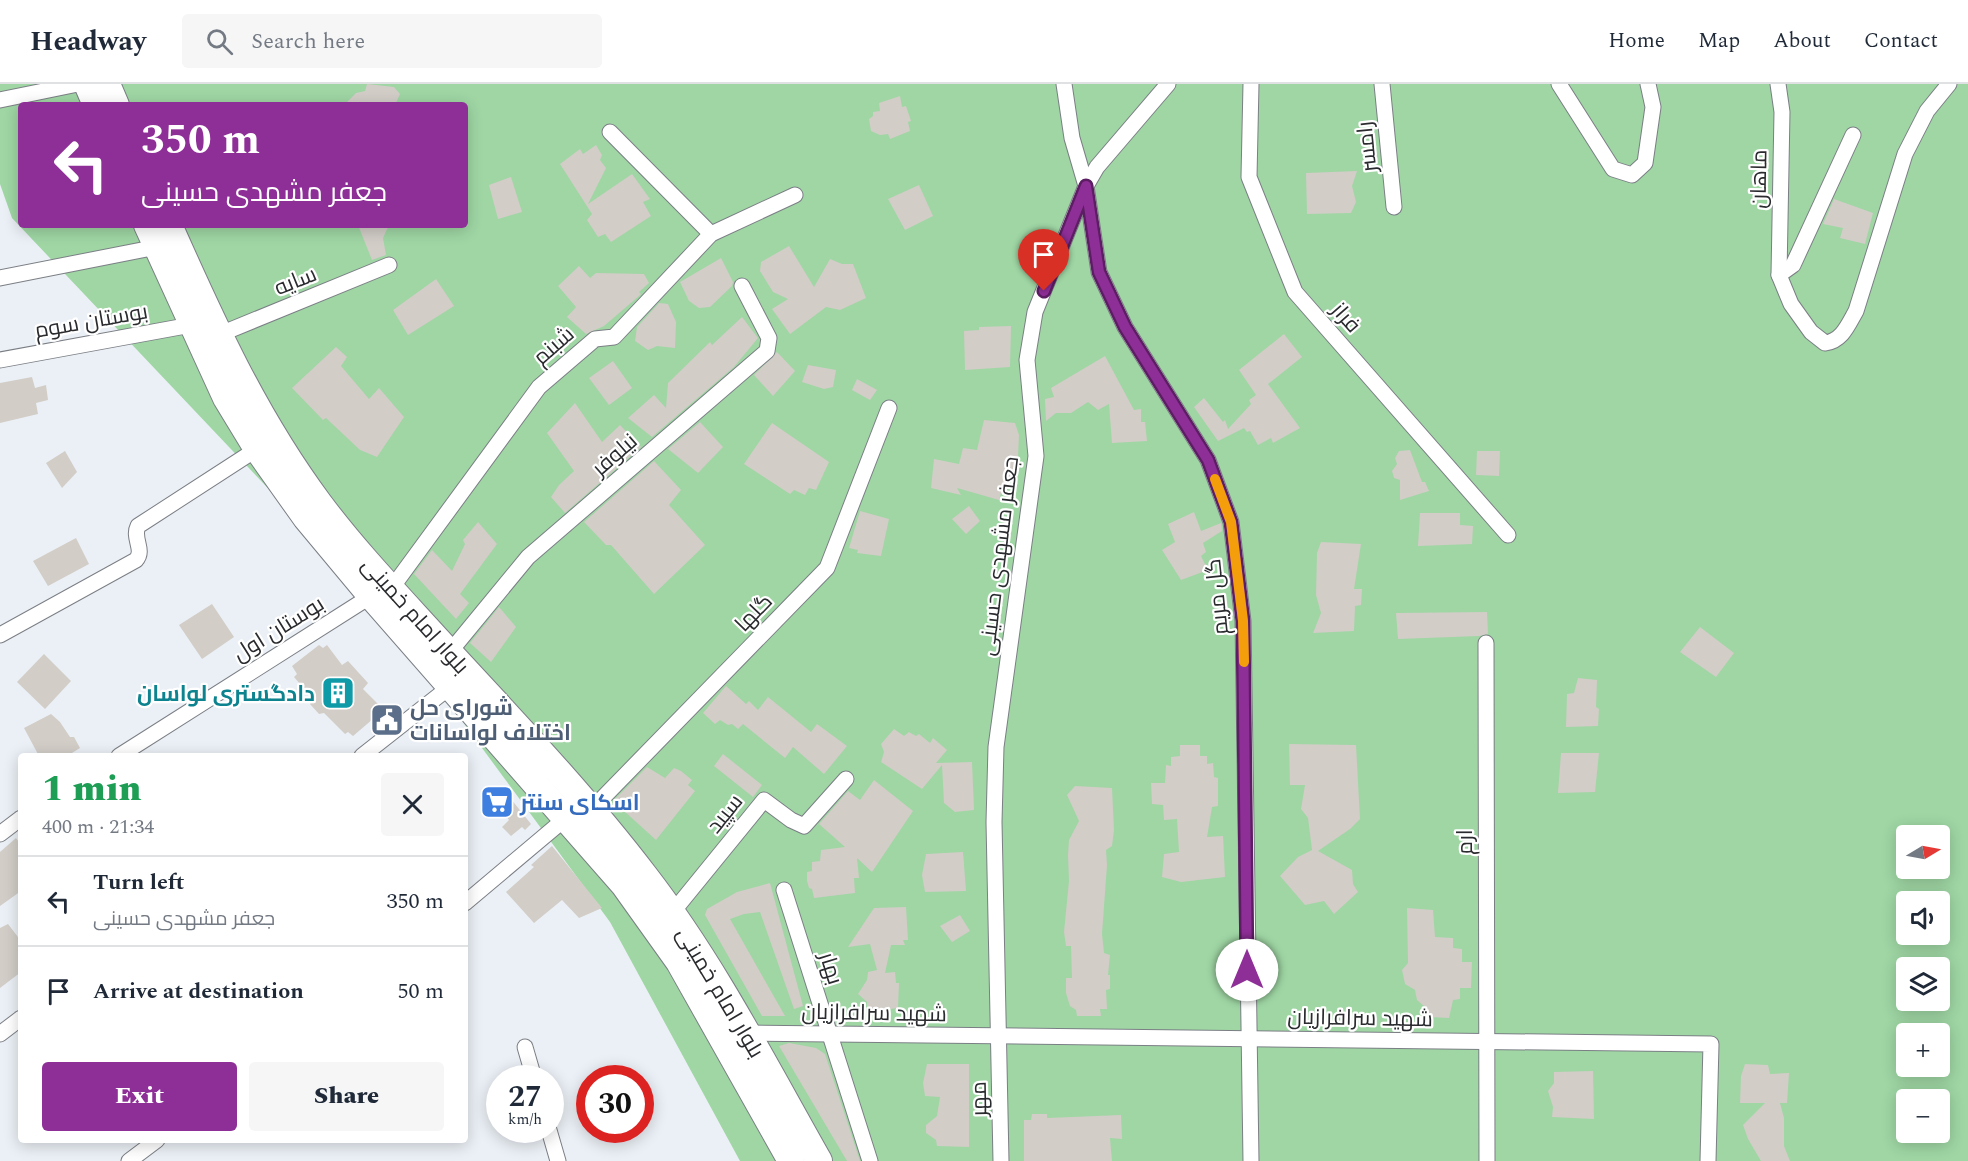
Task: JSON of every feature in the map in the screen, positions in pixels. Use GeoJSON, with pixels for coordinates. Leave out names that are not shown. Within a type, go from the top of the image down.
{"type":"FeatureCollection","features":[{"type":"Feature","properties":{"kind":"main road"},"geometry":{"type":"LineString","coordinates":[[87,84],[95,102]]}},
{"type":"Feature","properties":{"kind":"main road"},"geometry":{"type":"LineString","coordinates":[[107,84],[115,102]]}},
{"type":"Feature","properties":{"kind":"main road","name":"بلوار امام خمینی"},"geometry":{"type":"LineString","coordinates":[[158,232],[191,325],[226,398],[257,449],[306,518],[381,593],[450,653],[591,810],[672,913],[700,953],[819,1161]]}},
{"type":"Feature","properties":{"kind":"main road","name":"بلوار امام خمینی"},"geometry":{"type":"LineString","coordinates":[[158,232],[218,335],[276,442],[381,593],[451,686],[624,885],[679,962],[791,1161]]}},
{"type":"Feature","properties":{"kind":"street"},"geometry":{"type":"LineString","coordinates":[[0,100],[78,84]]}},
{"type":"Feature","properties":{"kind":"street","name":"گل مریم"},"geometry":{"type":"LineString","coordinates":[[1064,84],[1072,138],[1086,186],[1099,272],[1125,327],[1208,460],[1231,522],[1243,621],[1251,1161]]}},
{"type":"Feature","properties":{"kind":"street","name":"جعفر مشهدی حسینی"},"geometry":{"type":"LineString","coordinates":[[999,1036],[994,822],[996,747],[1036,456],[1027,360],[1035,312],[1086,186],[1097,167],[1168,84]]}},
{"type":"Feature","properties":{"kind":"street","name":"فراز"},"geometry":{"type":"LineString","coordinates":[[1251,84],[1249,177],[1295,292],[1508,535]]}},
{"type":"Feature","properties":{"kind":"street","name":"رامسر"},"geometry":{"type":"LineString","coordinates":[[1382,84],[1394,207]]}},
{"type":"Feature","properties":{"kind":"street"},"geometry":{"type":"LineString","coordinates":[[1559,84],[1613,169],[1632,175],[1645,163],[1653,107],[1648,84]]}},
{"type":"Feature","properties":{"kind":"street","name":"ماهان"},"geometry":{"type":"LineString","coordinates":[[1778,84],[1782,112],[1779,275]]}},
{"type":"Feature","properties":{"kind":"street"},"geometry":{"type":"LineString","coordinates":[[1853,135],[1798,256],[1789,270],[1779,275],[1791,304],[1817,339],[1830,342],[1843,333],[1856,311],[1905,154],[1927,111],[1950,84]]}},
{"type":"Feature","properties":{"kind":"street"},"geometry":{"type":"LineString","coordinates":[[610,132],[711,234]]}},
{"type":"Feature","properties":{"kind":"street","name":"شبنم"},"geometry":{"type":"LineString","coordinates":[[381,593],[539,387],[595,339],[614,337],[711,234],[795,195]]}},
{"type":"Feature","properties":{"kind":"street"},"geometry":{"type":"LineString","coordinates":[[0,278],[158,232]]}},
{"type":"Feature","properties":{"kind":"street","name":"سایه"},"geometry":{"type":"LineString","coordinates":[[218,335],[389,265]]}},
{"type":"Feature","properties":{"kind":"street","name":"نیلوفر"},"geometry":{"type":"LineString","coordinates":[[450,653],[528,557],[767,351],[769,338],[742,286]]}},
{"type":"Feature","properties":{"kind":"street","name":"بوستان سوم"},"geometry":{"type":"LineString","coordinates":[[0,360],[191,325]]}},
{"type":"Feature","properties":{"kind":"street","name":"گلها"},"geometry":{"type":"LineString","coordinates":[[591,810],[827,568],[889,408]]}},
{"type":"Feature","properties":{"kind":"street"},"geometry":{"type":"LineString","coordinates":[[0,634],[136,560],[140,552],[135,534],[138,526],[257,449]]}},
{"type":"Feature","properties":{"kind":"street","name":"بوستان اول"},"geometry":{"type":"LineString","coordinates":[[124,753],[381,593]]}},
{"type":"Feature","properties":{"kind":"street","name":"ارم"},"geometry":{"type":"LineString","coordinates":[[1486,643],[1486,1161]]}},
{"type":"Feature","properties":{"kind":"street"},"geometry":{"type":"LineString","coordinates":[[366,753],[451,686]]}},
{"type":"Feature","properties":{"kind":"street","name":"سپید"},"geometry":{"type":"LineString","coordinates":[[672,913],[764,800],[791,820],[804,826],[846,779]]}},
{"type":"Feature","properties":{"kind":"street"},"geometry":{"type":"LineString","coordinates":[[468,900],[566,818]]}},
{"type":"Feature","properties":{"kind":"street"},"geometry":{"type":"LineString","coordinates":[[0,834],[18,820]]}},
{"type":"Feature","properties":{"kind":"street","name":"بهار"},"geometry":{"type":"LineString","coordinates":[[784,890],[870,1161]]}},
{"type":"Feature","properties":{"kind":"street"},"geometry":{"type":"LineString","coordinates":[[0,1034],[18,1020]]}},
{"type":"Feature","properties":{"kind":"street","name":"شهید سرافرازیان"},"geometry":{"type":"LineString","coordinates":[[747,1033],[1711,1044],[1708,1161]]}},
{"type":"Feature","properties":{"kind":"street","name":"مهر"},"geometry":{"type":"LineString","coordinates":[[999,1036],[1001,1161]]}},
{"type":"Feature","properties":{"kind":"street"},"geometry":{"type":"LineString","coordinates":[[525,1047],[530,1065]]}},
{"type":"Feature","properties":{"kind":"street"},"geometry":{"type":"LineString","coordinates":[[129,1161],[153,1143]]}},
{"type":"Feature","properties":{"kind":"street"},"geometry":{"type":"LineString","coordinates":[[553,1143],[558,1161]]}},
{"type":"Feature","properties":{"kind":"green space"},"geometry":{"type":"Polygon","coordinates":[[[0,84],[1968,84],[1968,1161],[740,1161],[610,922],[371,597],[21,228],[468,228],[468,102],[18,102],[18,224],[12,218],[0,184],[0,84]]]}},
{"type":"Feature","properties":{"kind":"building"},"geometry":{"type":"Polygon","coordinates":[[[367,84],[394,87],[400,94],[396,102],[347,102],[356,93],[365,91],[367,84]]]}},
{"type":"Feature","properties":{"kind":"building"},"geometry":{"type":"Polygon","coordinates":[[[900,96],[902,107],[906,106],[911,121],[908,122],[910,131],[890,139],[888,134],[880,135],[871,131],[869,119],[873,116],[873,112],[880,111],[879,103],[900,96]]]}},
{"type":"Feature","properties":{"kind":"building"},"geometry":{"type":"Polygon","coordinates":[[[596,145],[602,155],[600,160],[606,168],[588,204],[632,174],[650,199],[643,202],[651,216],[611,242],[605,234],[598,237],[587,220],[592,214],[560,164],[580,149],[583,154],[596,145]]]}},
{"type":"Feature","properties":{"kind":"building"},"geometry":{"type":"Polygon","coordinates":[[[1357,171],[1352,186],[1356,202],[1351,213],[1307,214],[1306,173],[1357,171]]]}},
{"type":"Feature","properties":{"kind":"building"},"geometry":{"type":"Polygon","coordinates":[[[511,177],[522,212],[498,219],[489,185],[511,177]]]}},
{"type":"Feature","properties":{"kind":"building"},"geometry":{"type":"Polygon","coordinates":[[[919,185],[933,216],[905,230],[888,199],[919,185]]]}},
{"type":"Feature","properties":{"kind":"building"},"geometry":{"type":"Polygon","coordinates":[[[1834,199],[1873,213],[1865,244],[1840,238],[1843,228],[1823,224],[1834,199]]]}},
{"type":"Feature","properties":{"kind":"building"},"geometry":{"type":"Polygon","coordinates":[[[359,228],[388,228],[383,238],[386,255],[372,260],[359,228]]]}},
{"type":"Feature","properties":{"kind":"building"},"geometry":{"type":"Polygon","coordinates":[[[789,246],[814,287],[830,259],[842,264],[853,264],[866,298],[840,310],[826,307],[790,334],[772,309],[788,299],[773,292],[760,271],[761,262],[789,246]]]}},
{"type":"Feature","properties":{"kind":"building"},"geometry":{"type":"Polygon","coordinates":[[[721,258],[733,282],[732,286],[710,307],[699,308],[689,301],[680,282],[721,258]]]}},
{"type":"Feature","properties":{"kind":"building"},"geometry":{"type":"Polygon","coordinates":[[[579,266],[590,278],[596,273],[644,274],[649,283],[639,292],[641,294],[639,296],[604,326],[586,334],[567,317],[576,307],[558,286],[579,266]]]}},
{"type":"Feature","properties":{"kind":"building"},"geometry":{"type":"Polygon","coordinates":[[[436,279],[454,306],[408,335],[393,310],[436,279]]]}},
{"type":"Feature","properties":{"kind":"building"},"geometry":{"type":"Polygon","coordinates":[[[659,303],[668,304],[676,322],[675,348],[657,346],[648,350],[635,341],[637,327],[659,303]]]}},
{"type":"Feature","properties":{"kind":"building"},"geometry":{"type":"Polygon","coordinates":[[[742,317],[758,338],[734,367],[652,437],[628,418],[654,395],[666,408],[668,383],[710,342],[712,345],[742,317]]]}},
{"type":"Feature","properties":{"kind":"building"},"geometry":{"type":"Polygon","coordinates":[[[1011,326],[1010,367],[965,370],[964,331],[979,330],[979,327],[1011,326]]]}},
{"type":"Feature","properties":{"kind":"building"},"geometry":{"type":"Polygon","coordinates":[[[1284,334],[1302,357],[1268,384],[1300,428],[1273,443],[1271,438],[1258,445],[1250,431],[1247,432],[1244,428],[1218,441],[1194,407],[1204,398],[1223,422],[1225,420],[1228,429],[1251,404],[1249,400],[1256,395],[1239,370],[1284,334]]]}},
{"type":"Feature","properties":{"kind":"building"},"geometry":{"type":"Polygon","coordinates":[[[336,347],[347,357],[341,366],[369,399],[379,388],[404,417],[377,457],[360,450],[326,418],[323,420],[292,388],[336,347]]]}},
{"type":"Feature","properties":{"kind":"building"},"geometry":{"type":"Polygon","coordinates":[[[777,352],[795,371],[773,396],[754,375],[777,352]]]}},
{"type":"Feature","properties":{"kind":"building"},"geometry":{"type":"Polygon","coordinates":[[[1105,356],[1134,410],[1141,409],[1141,422],[1145,422],[1147,441],[1112,443],[1109,404],[1098,410],[1088,402],[1071,413],[1056,413],[1046,421],[1045,399],[1054,397],[1051,388],[1105,356]]]}},
{"type":"Feature","properties":{"kind":"building"},"geometry":{"type":"Polygon","coordinates":[[[613,361],[632,388],[609,405],[589,378],[613,361]]]}},
{"type":"Feature","properties":{"kind":"building"},"geometry":{"type":"Polygon","coordinates":[[[808,365],[836,370],[833,387],[824,389],[802,382],[808,365]]]}},
{"type":"Feature","properties":{"kind":"building"},"geometry":{"type":"Polygon","coordinates":[[[32,377],[35,388],[46,385],[48,400],[36,403],[38,414],[0,423],[0,383],[32,377]]]}},
{"type":"Feature","properties":{"kind":"building"},"geometry":{"type":"Polygon","coordinates":[[[857,379],[877,390],[870,400],[852,390],[857,379]]]}},
{"type":"Feature","properties":{"kind":"building"},"geometry":{"type":"Polygon","coordinates":[[[575,403],[602,442],[620,425],[641,447],[565,513],[551,497],[559,485],[574,471],[547,433],[575,403]]]}},
{"type":"Feature","properties":{"kind":"building"},"geometry":{"type":"Polygon","coordinates":[[[984,420],[1015,423],[1019,435],[1017,480],[1005,478],[999,500],[957,488],[961,495],[931,488],[934,459],[959,464],[963,448],[977,450],[984,420]]]}},
{"type":"Feature","properties":{"kind":"building"},"geometry":{"type":"Polygon","coordinates":[[[700,422],[723,447],[698,473],[668,449],[700,422]]]}},
{"type":"Feature","properties":{"kind":"building"},"geometry":{"type":"Polygon","coordinates":[[[772,423],[829,462],[816,490],[809,488],[805,495],[794,490],[790,494],[744,464],[772,423]]]}},
{"type":"Feature","properties":{"kind":"building"},"geometry":{"type":"Polygon","coordinates":[[[1410,450],[1422,482],[1425,482],[1429,491],[1400,500],[1400,480],[1394,478],[1392,471],[1397,464],[1395,458],[1399,451],[1410,450]]]}},
{"type":"Feature","properties":{"kind":"building"},"geometry":{"type":"Polygon","coordinates":[[[65,451],[77,472],[62,488],[46,463],[65,451]]]}},
{"type":"Feature","properties":{"kind":"building"},"geometry":{"type":"Polygon","coordinates":[[[1477,451],[1500,451],[1499,476],[1476,475],[1477,451]]]}},
{"type":"Feature","properties":{"kind":"building"},"geometry":{"type":"Polygon","coordinates":[[[654,461],[681,490],[669,505],[705,545],[654,594],[611,545],[606,545],[584,522],[654,461]]]}},
{"type":"Feature","properties":{"kind":"building"},"geometry":{"type":"Polygon","coordinates":[[[969,506],[980,521],[966,534],[952,519],[969,506]]]}},
{"type":"Feature","properties":{"kind":"building"},"geometry":{"type":"Polygon","coordinates":[[[860,511],[889,519],[881,556],[857,553],[858,550],[849,548],[860,511]]]}},
{"type":"Feature","properties":{"kind":"building"},"geometry":{"type":"Polygon","coordinates":[[[1194,512],[1201,531],[1221,523],[1222,531],[1203,543],[1206,552],[1201,556],[1208,570],[1181,580],[1162,550],[1175,542],[1168,524],[1194,512]]]}},
{"type":"Feature","properties":{"kind":"building"},"geometry":{"type":"Polygon","coordinates":[[[1420,513],[1460,513],[1460,525],[1473,526],[1472,544],[1418,546],[1420,513]]]}},
{"type":"Feature","properties":{"kind":"building"},"geometry":{"type":"Polygon","coordinates":[[[478,522],[497,544],[460,594],[469,603],[456,619],[414,574],[432,550],[452,571],[465,544],[463,540],[478,522]]]}},
{"type":"Feature","properties":{"kind":"building"},"geometry":{"type":"Polygon","coordinates":[[[76,538],[89,564],[48,586],[33,561],[76,538]]]}},
{"type":"Feature","properties":{"kind":"building"},"geometry":{"type":"Polygon","coordinates":[[[1321,542],[1361,544],[1354,589],[1362,589],[1361,605],[1355,606],[1354,631],[1313,633],[1321,613],[1316,595],[1317,553],[1321,542]]]}},
{"type":"Feature","properties":{"kind":"building"},"geometry":{"type":"Polygon","coordinates":[[[212,604],[234,637],[202,659],[179,625],[212,604]]]}},
{"type":"Feature","properties":{"kind":"building"},"geometry":{"type":"Polygon","coordinates":[[[499,607],[516,627],[491,662],[470,643],[499,607]]]}},
{"type":"Feature","properties":{"kind":"building"},"geometry":{"type":"Polygon","coordinates":[[[1487,612],[1488,634],[1398,639],[1396,613],[1487,612]]]}},
{"type":"Feature","properties":{"kind":"building"},"geometry":{"type":"Polygon","coordinates":[[[1700,627],[1734,653],[1716,677],[1680,652],[1700,627]]]}},
{"type":"Feature","properties":{"kind":"building","name":"دادگستری لواسان"},"geometry":{"type":"Polygon","coordinates":[[[319,645],[323,648],[327,645],[342,665],[348,661],[368,683],[363,689],[380,706],[380,713],[353,736],[348,732],[345,734],[324,713],[319,714],[310,704],[313,699],[294,677],[297,674],[292,666],[319,645]]]}},
{"type":"Feature","properties":{"kind":"building"},"geometry":{"type":"Polygon","coordinates":[[[44,654],[71,681],[45,709],[17,682],[44,654]]]}},
{"type":"Feature","properties":{"kind":"building"},"geometry":{"type":"Polygon","coordinates":[[[1578,678],[1597,680],[1598,726],[1566,727],[1567,694],[1574,693],[1578,678]]]}},
{"type":"Feature","properties":{"kind":"building"},"geometry":{"type":"Polygon","coordinates":[[[726,686],[746,704],[749,701],[758,710],[768,697],[811,732],[817,724],[847,746],[824,774],[793,747],[785,758],[743,724],[738,729],[720,720],[715,724],[703,713],[726,686]]]}},
{"type":"Feature","properties":{"kind":"building"},"geometry":{"type":"Polygon","coordinates":[[[51,714],[60,722],[70,737],[74,737],[80,748],[72,753],[37,753],[24,728],[51,714]]]}},
{"type":"Feature","properties":{"kind":"building"},"geometry":{"type":"Polygon","coordinates":[[[894,729],[904,736],[909,732],[916,736],[919,734],[930,743],[933,738],[947,750],[936,763],[972,762],[974,810],[955,812],[944,803],[942,765],[922,789],[881,762],[884,752],[881,744],[894,729]]]}},
{"type":"Feature","properties":{"kind":"building"},"geometry":{"type":"Polygon","coordinates":[[[1289,744],[1356,745],[1360,819],[1350,829],[1318,851],[1352,870],[1353,884],[1358,892],[1334,914],[1324,901],[1305,905],[1280,876],[1298,857],[1312,850],[1308,818],[1301,809],[1305,785],[1290,785],[1289,744]]]}},
{"type":"Feature","properties":{"kind":"building"},"geometry":{"type":"Polygon","coordinates":[[[1180,745],[1200,745],[1200,756],[1207,756],[1207,764],[1213,763],[1214,777],[1218,778],[1218,806],[1212,807],[1207,837],[1223,836],[1225,877],[1181,882],[1162,877],[1164,854],[1179,852],[1177,819],[1164,820],[1163,805],[1152,804],[1151,783],[1165,783],[1166,765],[1171,766],[1171,757],[1180,756],[1180,745]]]}},
{"type":"Feature","properties":{"kind":"building"},"geometry":{"type":"Polygon","coordinates":[[[1561,753],[1599,753],[1595,792],[1558,793],[1561,753]]]}},
{"type":"Feature","properties":{"kind":"building"},"geometry":{"type":"Polygon","coordinates":[[[723,754],[762,785],[753,797],[714,766],[723,754]]]}},
{"type":"Feature","properties":{"kind":"building"},"geometry":{"type":"Polygon","coordinates":[[[647,767],[665,778],[674,768],[681,771],[692,780],[688,785],[695,791],[656,840],[613,801],[647,767]]]}},
{"type":"Feature","properties":{"kind":"building"},"geometry":{"type":"Polygon","coordinates":[[[874,780],[913,811],[872,872],[857,858],[859,878],[854,878],[855,893],[814,898],[807,881],[807,872],[812,871],[812,862],[820,861],[821,850],[845,847],[819,824],[848,791],[860,800],[874,780]]]}},
{"type":"Feature","properties":{"kind":"building"},"geometry":{"type":"Polygon","coordinates":[[[1075,786],[1112,788],[1114,830],[1112,846],[1106,850],[1102,934],[1104,953],[1110,955],[1108,975],[1110,975],[1110,989],[1106,990],[1107,1009],[1100,1009],[1101,1016],[1077,1016],[1076,1010],[1070,1006],[1066,993],[1066,978],[1072,978],[1071,946],[1066,946],[1064,932],[1069,881],[1069,840],[1079,821],[1067,795],[1075,786]]]}},
{"type":"Feature","properties":{"kind":"building"},"geometry":{"type":"Polygon","coordinates":[[[507,794],[531,824],[525,830],[522,827],[511,836],[502,827],[509,820],[497,802],[507,794]]]}},
{"type":"Feature","properties":{"kind":"building"},"geometry":{"type":"Polygon","coordinates":[[[16,838],[18,841],[18,893],[0,906],[0,852],[16,838]]]}},
{"type":"Feature","properties":{"kind":"building"},"geometry":{"type":"Polygon","coordinates":[[[552,846],[602,908],[579,918],[562,900],[534,923],[506,892],[534,867],[531,865],[552,846]]]}},
{"type":"Feature","properties":{"kind":"building"},"geometry":{"type":"Polygon","coordinates":[[[963,852],[966,891],[925,892],[922,875],[926,854],[963,852]]]}},
{"type":"Feature","properties":{"kind":"building"},"geometry":{"type":"Polygon","coordinates":[[[770,883],[803,1006],[794,1009],[760,912],[730,919],[785,1016],[762,1016],[705,915],[707,909],[737,892],[770,883]]]}},
{"type":"Feature","properties":{"kind":"building"},"geometry":{"type":"Polygon","coordinates":[[[906,907],[908,940],[903,940],[905,945],[891,945],[885,973],[895,972],[896,983],[899,983],[898,1008],[867,1012],[867,1002],[858,994],[867,980],[868,972],[877,970],[870,944],[848,947],[874,908],[906,907]]]}},
{"type":"Feature","properties":{"kind":"building"},"geometry":{"type":"Polygon","coordinates":[[[1407,908],[1433,910],[1435,937],[1453,938],[1453,948],[1462,949],[1462,962],[1472,962],[1471,988],[1460,988],[1460,999],[1453,1000],[1449,1018],[1429,1017],[1425,1007],[1417,1000],[1415,990],[1405,984],[1402,970],[1408,963],[1407,908]]]}},
{"type":"Feature","properties":{"kind":"building"},"geometry":{"type":"Polygon","coordinates":[[[960,915],[970,931],[952,942],[940,926],[960,915]]]}},
{"type":"Feature","properties":{"kind":"building"},"geometry":{"type":"Polygon","coordinates":[[[8,924],[18,937],[18,974],[0,988],[0,928],[8,924]]]}},
{"type":"Feature","properties":{"kind":"building"},"geometry":{"type":"Polygon","coordinates":[[[789,1043],[816,1048],[825,1054],[860,1161],[847,1161],[779,1046],[789,1043]]]}},
{"type":"Feature","properties":{"kind":"building"},"geometry":{"type":"Polygon","coordinates":[[[927,1064],[969,1064],[969,1147],[937,1146],[936,1140],[926,1133],[926,1125],[937,1116],[940,1097],[925,1096],[923,1083],[927,1064]]]}},
{"type":"Feature","properties":{"kind":"building"},"geometry":{"type":"Polygon","coordinates":[[[1745,1064],[1768,1065],[1770,1074],[1789,1073],[1787,1103],[1780,1103],[1784,1118],[1784,1146],[1790,1161],[1761,1161],[1748,1139],[1743,1125],[1765,1103],[1740,1103],[1741,1076],[1745,1064]]]}},
{"type":"Feature","properties":{"kind":"building"},"geometry":{"type":"Polygon","coordinates":[[[1593,1071],[1594,1119],[1552,1117],[1553,1107],[1548,1091],[1554,1083],[1554,1072],[1593,1071]]]}},
{"type":"Feature","properties":{"kind":"building"},"geometry":{"type":"Polygon","coordinates":[[[1032,1114],[1047,1114],[1047,1118],[1121,1115],[1122,1139],[1110,1138],[1112,1161],[1024,1161],[1024,1120],[1031,1120],[1032,1114]]]}},
{"type":"Feature","properties":{"kind":"slow traffic"},"geometry":{"type":"LineString","coordinates":[[1215,479],[1231,522],[1243,621],[1244,662]]}},
{"type":"Feature","properties":{"kind":"place","name":"دادگستری لواسان"},"geometry":{"type":"Point","coordinates":[338,693]}},
{"type":"Feature","properties":{"kind":"place","name":"شورای حل اختلاف لواسانات"},"geometry":{"type":"Point","coordinates":[387,720]}},
{"type":"Feature","properties":{"kind":"place","name":"اسکای سنتر"},"geometry":{"type":"Point","coordinates":[497,802]}},
{"type":"Feature","properties":{"kind":"route"},"geometry":{"type":"LineString","coordinates":[[1044,291],[1086,186],[1099,272],[1125,327],[1208,460],[1231,522],[1243,621],[1247,970]]}}]}
